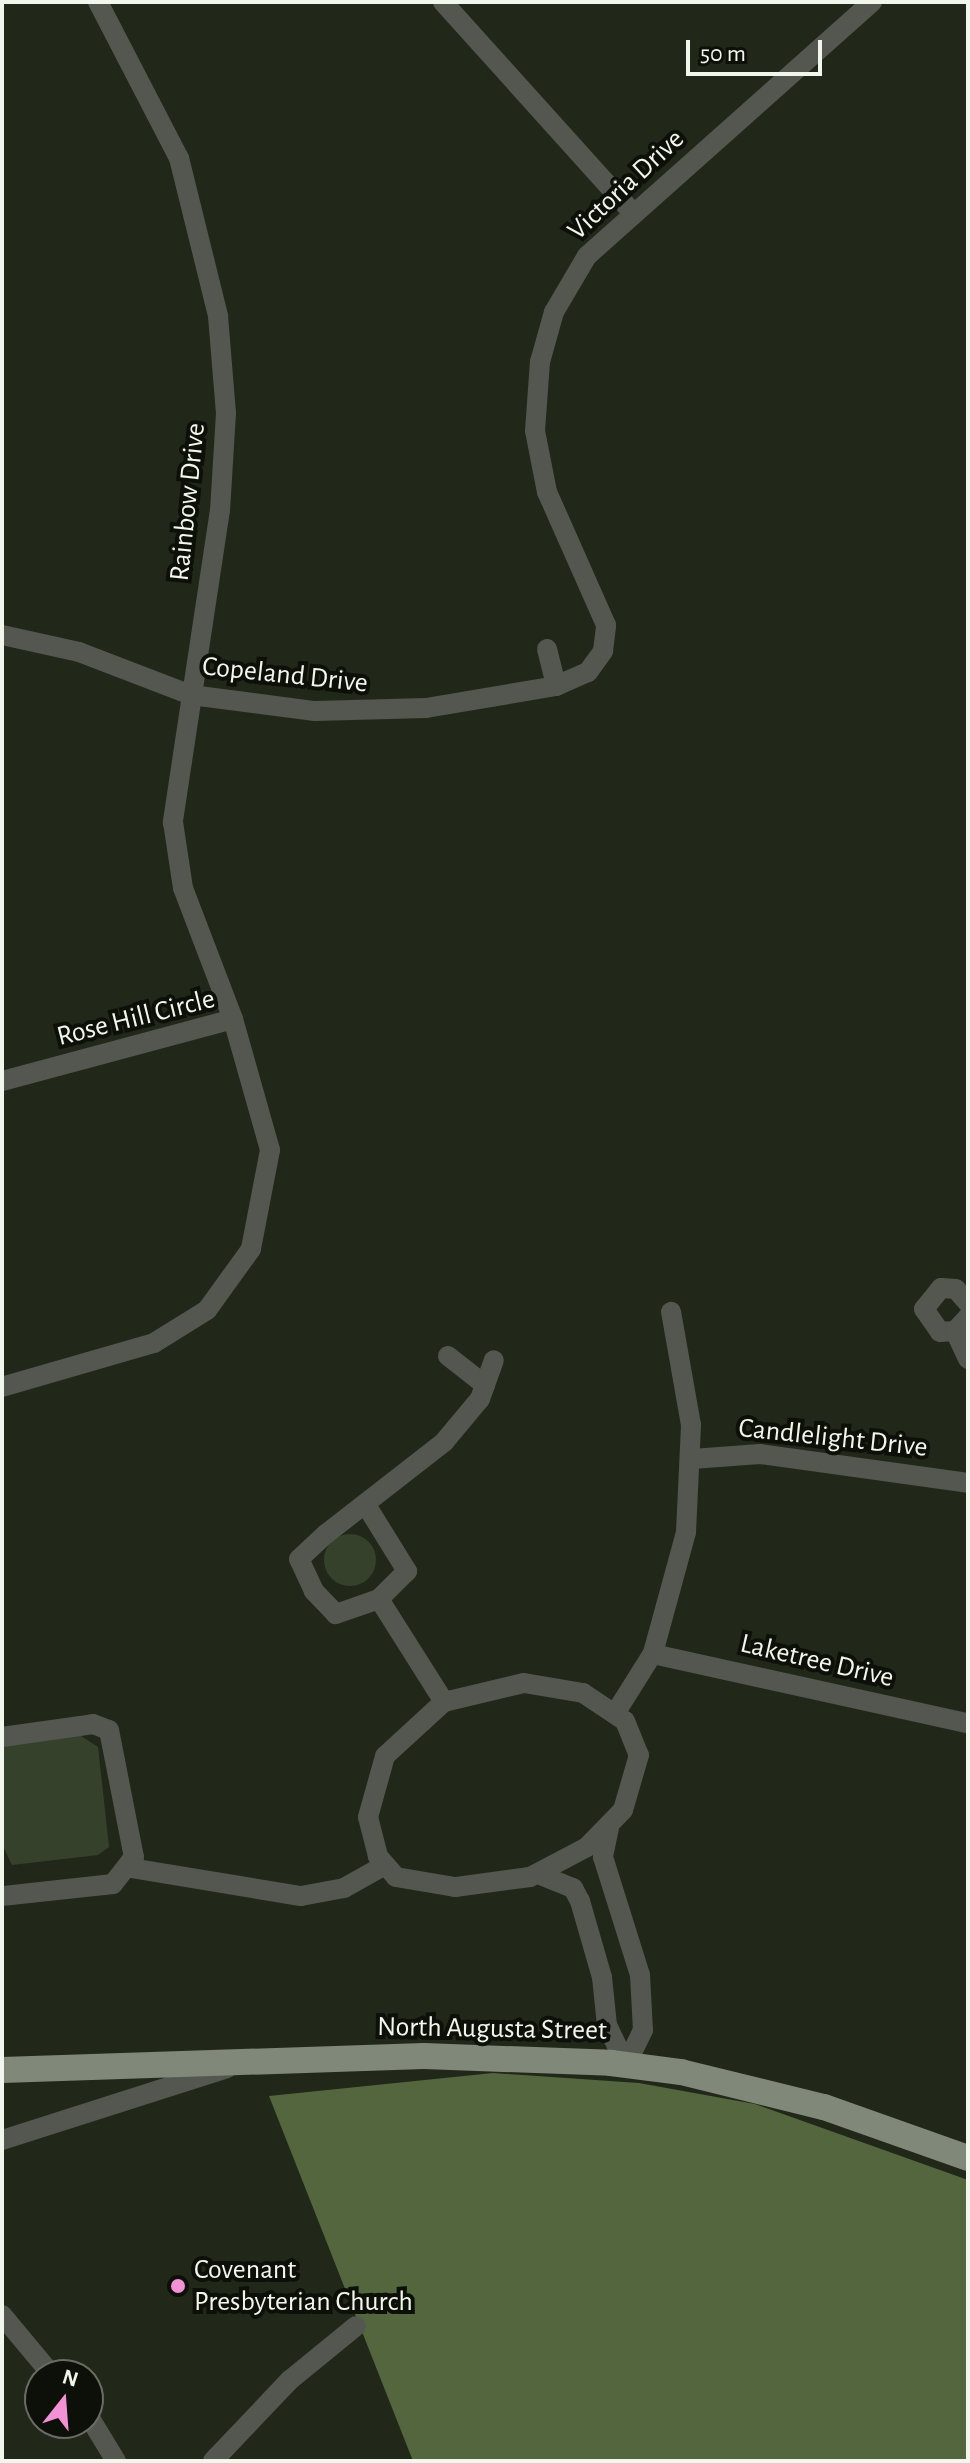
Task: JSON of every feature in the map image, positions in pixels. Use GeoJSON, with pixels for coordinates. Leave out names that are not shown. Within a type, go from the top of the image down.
{"type":"FeatureCollection","features":[{"type":"Feature","properties":{"kind":"main road","name":"North Augusta Street"},"geometry":{"type":"LineString","coordinates":[[2,2070],[493,2056],[626,2065],[824,2107],[968,2158]]}},
{"type":"Feature","properties":{"kind":"street","name":"Rainbow Drive"},"geometry":{"type":"LineString","coordinates":[[98,2],[179,158],[218,316],[223,472],[191,695],[174,846],[233,1019]]}},
{"type":"Feature","properties":{"kind":"street"},"geometry":{"type":"LineString","coordinates":[[443,2],[634,214]]}},
{"type":"Feature","properties":{"kind":"street","name":"Victoria Drive"},"geometry":{"type":"LineString","coordinates":[[475,700],[556,686],[594,666],[607,628],[540,468],[540,362],[569,283],[634,214],[872,2]]}},
{"type":"Feature","properties":{"kind":"street","name":"Copeland Drive"},"geometry":{"type":"LineString","coordinates":[[2,635],[79,652],[191,695],[362,713],[475,700]]}},
{"type":"Feature","properties":{"kind":"street"},"geometry":{"type":"LineString","coordinates":[[547,649],[556,686]]}},
{"type":"Feature","properties":{"kind":"street","name":"Rose Hill Circle"},"geometry":{"type":"LineString","coordinates":[[2,1081],[233,1019],[270,1150],[265,1202],[241,1268],[207,1310],[170,1336],[2,1387]]}},
{"type":"Feature","properties":{"kind":"street"},"geometry":{"type":"LineString","coordinates":[[968,1303],[949,1287],[925,1302],[928,1323],[962,1324],[968,1359]]}},
{"type":"Feature","properties":{"kind":"street"},"geometry":{"type":"LineString","coordinates":[[616,1712],[653,1654],[683,1551],[692,1459],[671,1312]]}},
{"type":"Feature","properties":{"kind":"street"},"geometry":{"type":"LineString","coordinates":[[448,1356],[485,1385]]}},
{"type":"Feature","properties":{"kind":"street"},"geometry":{"type":"LineString","coordinates":[[366,1505],[407,1563],[401,1581],[379,1599],[331,1613],[297,1563],[366,1505],[444,1442],[485,1385],[494,1360]]}},
{"type":"Feature","properties":{"kind":"street","name":"Candlelight Drive"},"geometry":{"type":"LineString","coordinates":[[692,1459],[760,1454],[968,1483]]}},
{"type":"Feature","properties":{"kind":"street"},"geometry":{"type":"LineString","coordinates":[[379,1599],[444,1702]]}},
{"type":"Feature","properties":{"kind":"street","name":"Laketree Drive"},"geometry":{"type":"LineString","coordinates":[[653,1654],[968,1723]]}},
{"type":"Feature","properties":{"kind":"street"},"geometry":{"type":"LineString","coordinates":[[609,1828],[538,1874],[436,1887],[403,1881],[385,1865],[369,1829],[374,1776],[396,1742],[444,1702],[497,1685],[540,1684],[583,1693],[616,1712],[636,1742],[638,1768],[609,1828],[603,1857],[640,1975],[643,2030],[626,2065]]}},
{"type":"Feature","properties":{"kind":"street"},"geometry":{"type":"LineString","coordinates":[[2,1737],[93,1724],[109,1730],[131,1868]]}},
{"type":"Feature","properties":{"kind":"street"},"geometry":{"type":"LineString","coordinates":[[131,1868],[301,1896],[344,1888],[385,1865]]}},
{"type":"Feature","properties":{"kind":"street"},"geometry":{"type":"LineString","coordinates":[[2,1896],[113,1884],[131,1868]]}},
{"type":"Feature","properties":{"kind":"street"},"geometry":{"type":"LineString","coordinates":[[538,1874],[573,1888],[580,1901],[607,2025],[626,2065]]}},
{"type":"Feature","properties":{"kind":"street"},"geometry":{"type":"LineString","coordinates":[[2,2140],[245,2062]]}},
{"type":"Feature","properties":{"kind":"street"},"geometry":{"type":"LineString","coordinates":[[2,2315],[39,2359]]}},
{"type":"Feature","properties":{"kind":"street"},"geometry":{"type":"LineString","coordinates":[[213,2461],[290,2380],[356,2326]]}},
{"type":"Feature","properties":{"kind":"street"},"geometry":{"type":"LineString","coordinates":[[103,2439],[116,2461]]}},
{"type":"Feature","properties":{"kind":"green space"},"geometry":{"type":"Polygon","coordinates":[[[350,1534],[369,1541],[376,1560],[369,1579],[350,1586],[331,1579],[324,1560],[331,1541],[350,1534]]]}},
{"type":"Feature","properties":{"kind":"green space"},"geometry":{"type":"Polygon","coordinates":[[[78,1734],[98,1747],[109,1847],[98,1855],[12,1865],[2,1844],[2,1746],[78,1734]]]}},
{"type":"Feature","properties":{"kind":"green space"},"geometry":{"type":"Polygon","coordinates":[[[493,2073],[639,2083],[755,2104],[968,2180],[968,2461],[413,2461],[269,2096],[493,2073]]]}},
{"type":"Feature","properties":{"kind":"place","name":"Covenant Presbyterian Church"},"geometry":{"type":"Point","coordinates":[178,2286]}}]}
